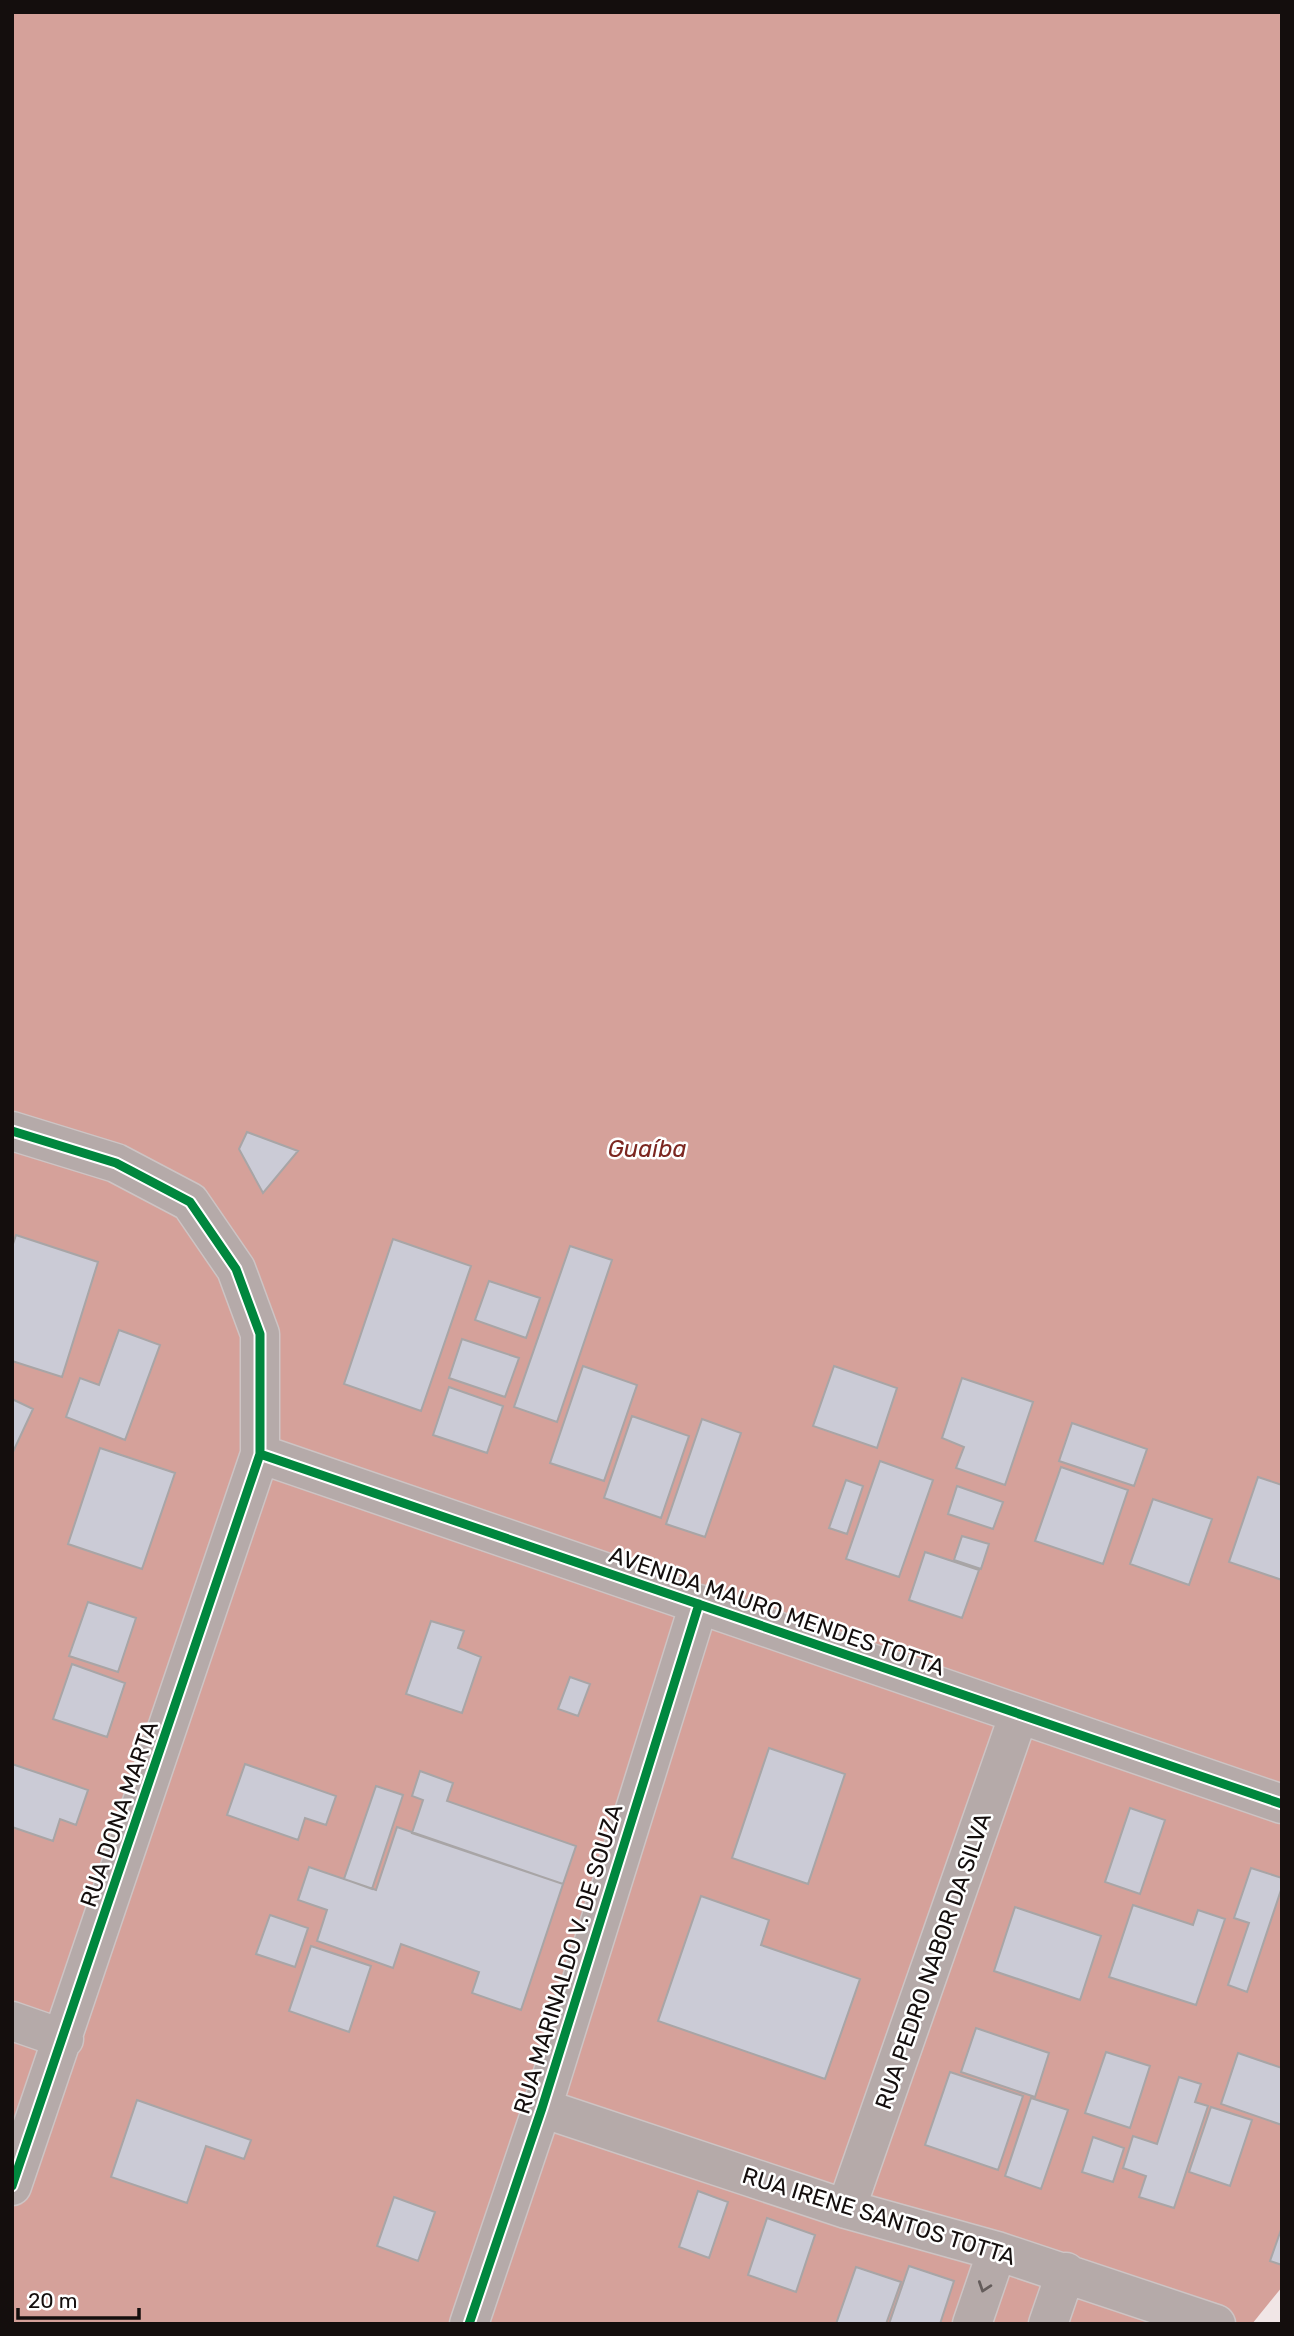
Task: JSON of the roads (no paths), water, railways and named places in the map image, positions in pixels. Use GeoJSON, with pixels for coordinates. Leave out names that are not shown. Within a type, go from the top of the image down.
{"type":"FeatureCollection","features":[{"type":"Feature","properties":{"kind":"street","name":"RUA DONA MARTA"},"geometry":{"type":"LineString","coordinates":[[12,1130],[116,1163],[190,1202],[236,1269],[260,1334],[260,1454],[12,2186]]}},
{"type":"Feature","properties":{"kind":"street","name":"AVENIDA MAURO MENDES TOTTA"},"geometry":{"type":"LineString","coordinates":[[260,1454],[1282,1804]]}},
{"type":"Feature","properties":{"kind":"street","name":"RUA MARINALDO V. DE SOUZA"},"geometry":{"type":"LineString","coordinates":[[468,2324],[542,2108],[699,1604]]}},
{"type":"Feature","properties":{"kind":"street","name":"RUA PEDRO NABOR DA SILVA"},"geometry":{"type":"LineString","coordinates":[[846,2209],[1019,1714]]}},
{"type":"Feature","properties":{"kind":"street"},"geometry":{"type":"LineString","coordinates":[[12,2021],[64,2039]]}},
{"type":"Feature","properties":{"kind":"street","name":"RUA IRENE SANTOS TOTTA"},"geometry":{"type":"LineString","coordinates":[[542,2108],[846,2209],[1066,2272],[1216,2324]]}},
{"type":"Feature","properties":{"kind":"street"},"geometry":{"type":"LineString","coordinates":[[972,2324],[997,2251]]}},
{"type":"Feature","properties":{"kind":"street"},"geometry":{"type":"LineString","coordinates":[[1048,2324],[1066,2272]]}},
{"type":"Feature","properties":{"kind":"water","name":"Guaíba"},"geometry":{"type":"Polygon","coordinates":[[[12,12],[1282,12],[1282,2287],[1252,2324],[12,2324],[12,12]]]}}]}
